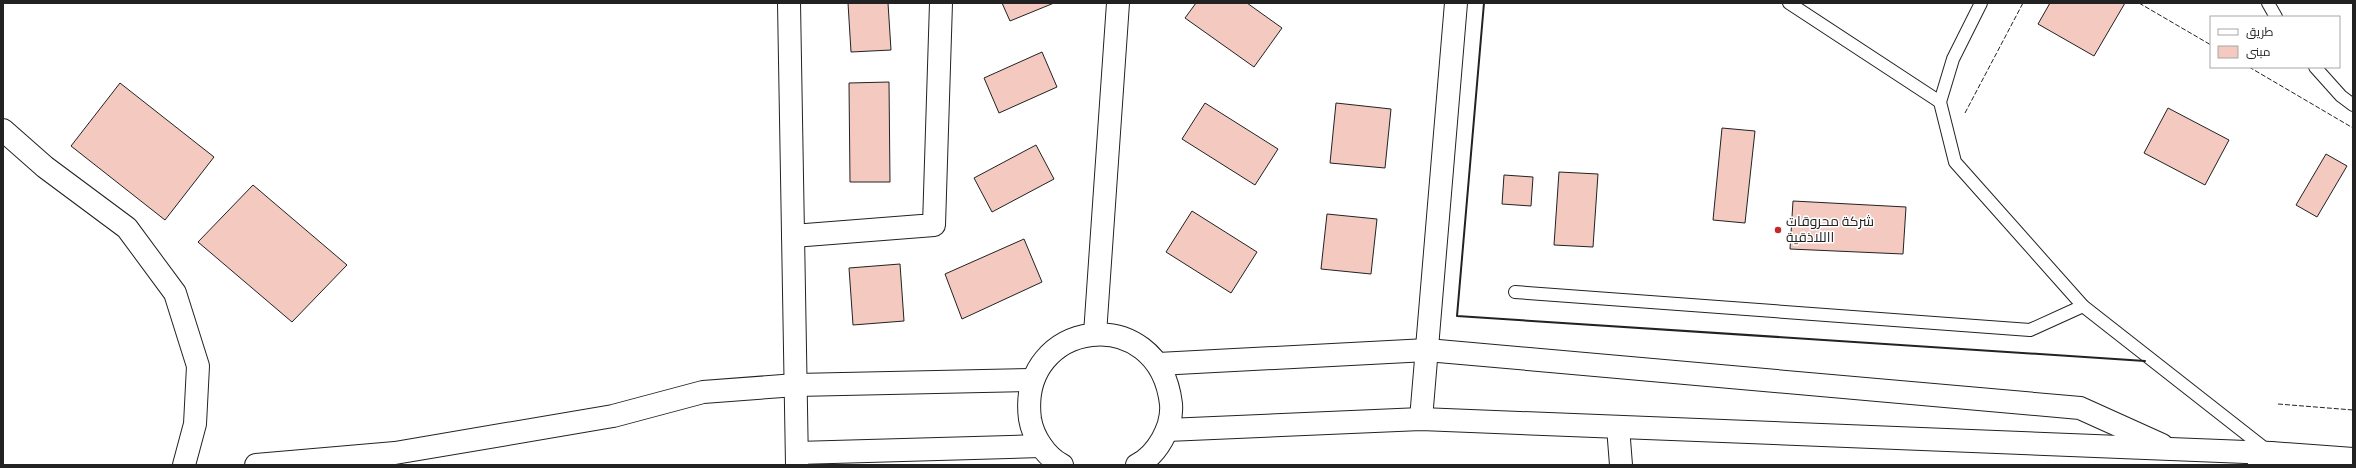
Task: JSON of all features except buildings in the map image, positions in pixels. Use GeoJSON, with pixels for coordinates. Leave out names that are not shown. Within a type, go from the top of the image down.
{"type":"FeatureCollection","features":[{"type":"Feature","properties":{"kind":"street"},"geometry":{"type":"LineString","coordinates":[[789,3],[797,459],[1041,446]]}},
{"type":"Feature","properties":{"kind":"street"},"geometry":{"type":"LineString","coordinates":[[793,236],[934,225],[941,3]]}},
{"type":"Feature","properties":{"kind":"street"},"geometry":{"type":"LineString","coordinates":[[1096,334],[1118,3]]}},
{"type":"Feature","properties":{"kind":"street"},"geometry":{"type":"LineString","coordinates":[[1422,419],[1456,3]]}},
{"type":"Feature","properties":{"kind":"street"},"geometry":{"type":"LineString","coordinates":[[3,130],[45,167],[127,228],[175,293],[198,366],[195,424],[183,464]]}},
{"type":"Feature","properties":{"kind":"street"},"geometry":{"type":"LineString","coordinates":[[1062,465],[1041,446],[1031,425],[1028,403],[1033,380],[1043,362],[1057,348],[1076,338],[1096,334],[1119,336],[1141,347],[1158,364],[1168,385],[1171,409],[1167,430],[1157,448],[1137,465]]}},
{"type":"Feature","properties":{"kind":"street"},"geometry":{"type":"LineString","coordinates":[[1158,364],[1427,350],[2080,408],[2172,449]]}},
{"type":"Feature","properties":{"kind":"street"},"geometry":{"type":"LineString","coordinates":[[256,465],[395,453],[612,416],[703,392],[796,385],[1033,380]]}},
{"type":"Feature","properties":{"kind":"street"},"geometry":{"type":"LineString","coordinates":[[1167,430],[1422,419],[2172,449],[2266,461],[2353,459]]}},
{"type":"Feature","properties":{"kind":"street"},"geometry":{"type":"LineString","coordinates":[[1618,427],[1621,465]]}},
{"type":"Feature","properties":{"kind":"lane"},"geometry":{"type":"LineString","coordinates":[[1789,3],[1940,102]]}},
{"type":"Feature","properties":{"kind":"lane"},"geometry":{"type":"LineString","coordinates":[[1981,3],[1953,59],[1940,102],[1955,162],[2083,306],[2266,461]]}},
{"type":"Feature","properties":{"kind":"lane"},"geometry":{"type":"LineString","coordinates":[[2268,3],[2275,16]]}},
{"type":"Feature","properties":{"kind":"lane"},"geometry":{"type":"LineString","coordinates":[[2316,68],[2341,96],[2353,105]]}},
{"type":"Feature","properties":{"kind":"lane"},"geometry":{"type":"LineString","coordinates":[[1515,292],[2030,330],[2083,306]]}},
{"type":"Feature","properties":{"kind":"fence"},"geometry":{"type":"LineString","coordinates":[[1965,113],[2023,3]]}},
{"type":"Feature","properties":{"kind":"fence"},"geometry":{"type":"LineString","coordinates":[[2139,3],[2210,44]]}},
{"type":"Feature","properties":{"kind":"fence"},"geometry":{"type":"LineString","coordinates":[[2251,68],[2353,128]]}},
{"type":"Feature","properties":{"kind":"fence"},"geometry":{"type":"LineString","coordinates":[[2278,404],[2353,410]]}},
{"type":"Feature","properties":{"kind":"wall"},"geometry":{"type":"LineString","coordinates":[[1484,3],[1457,316],[2145,361]]}},
{"type":"Feature","properties":{"kind":"place","name":"شركة محروقات االلاذقية"},"geometry":{"type":"Point","coordinates":[1778,230]}}]}
